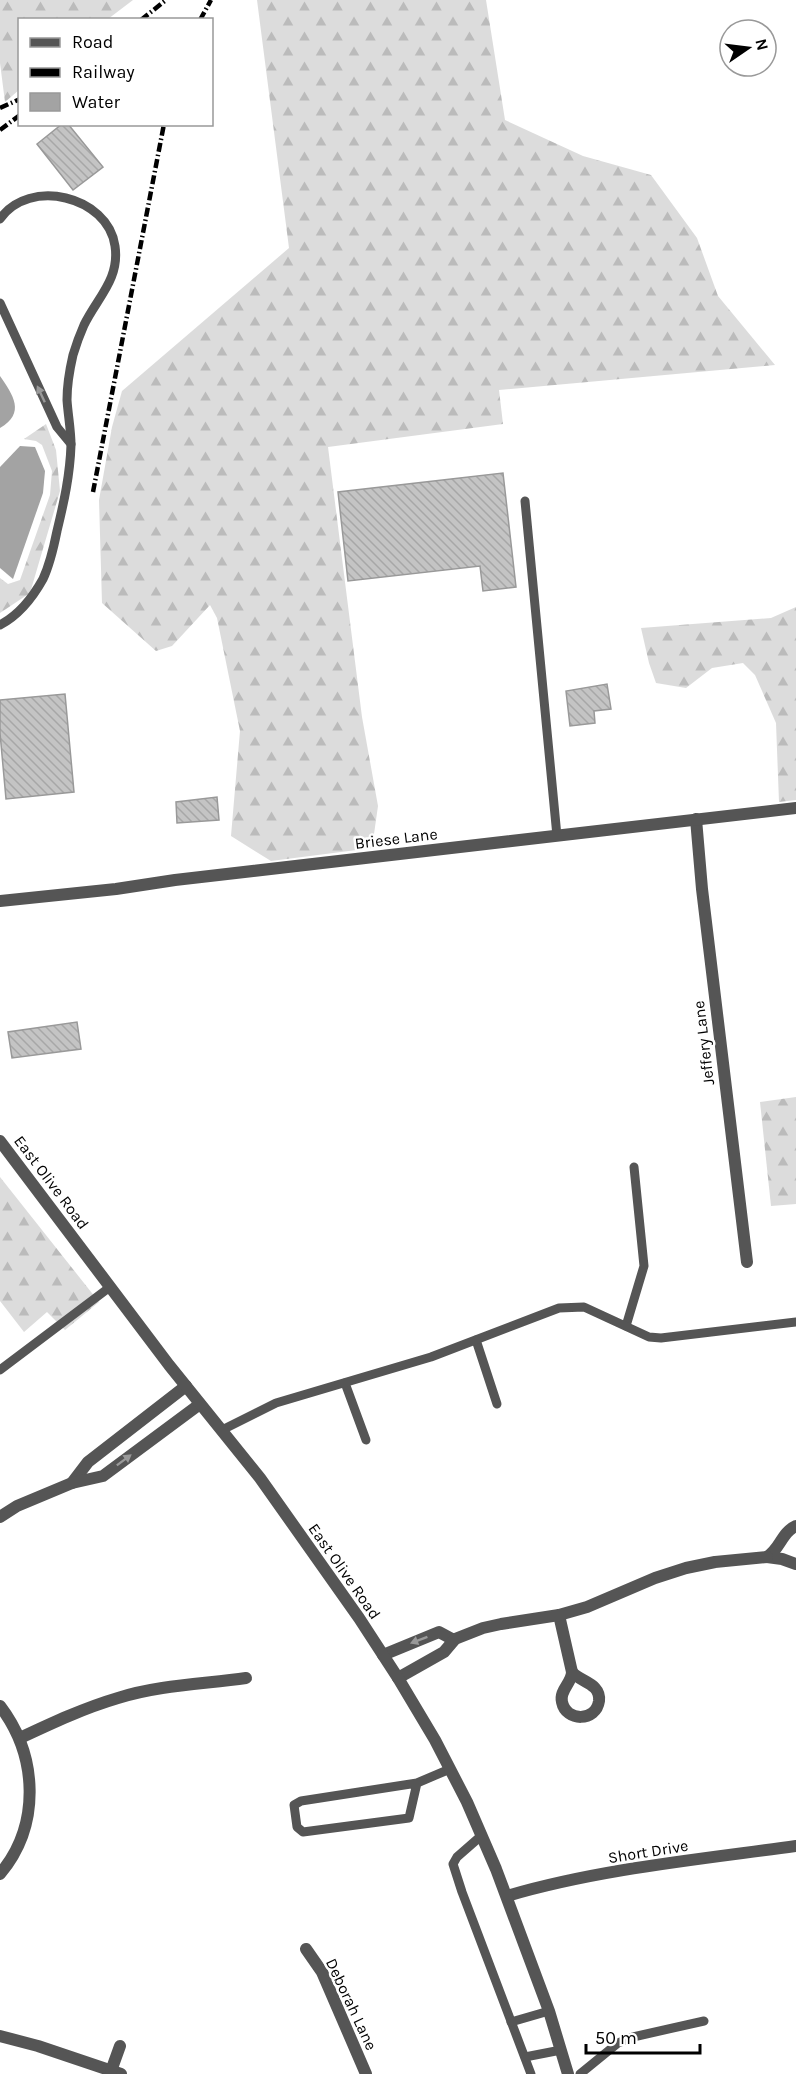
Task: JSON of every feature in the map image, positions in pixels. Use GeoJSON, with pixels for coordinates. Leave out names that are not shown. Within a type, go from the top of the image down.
{"type":"FeatureCollection","features":[{"type":"Feature","properties":{"kind":"street","name":"Briese Lane"},"geometry":{"type":"LineString","coordinates":[[0,901],[796,808]]}},
{"type":"Feature","properties":{"kind":"street","name":"Jeffery Lane"},"geometry":{"type":"LineString","coordinates":[[696,819],[706,924],[747,1262]]}},
{"type":"Feature","properties":{"kind":"street","name":"East Olive Road"},"geometry":{"type":"LineString","coordinates":[[0,1141],[186,1386],[260,1478],[398,1678],[450,1769],[507,1896],[549,2011],[568,2074]]}},
{"type":"Feature","properties":{"kind":"street"},"geometry":{"type":"LineString","coordinates":[[72,1483],[88,1462],[186,1386]]}},
{"type":"Feature","properties":{"kind":"street"},"geometry":{"type":"LineString","coordinates":[[0,1517],[17,1506],[72,1483],[103,1476],[200,1404]]}},
{"type":"Feature","properties":{"kind":"street"},"geometry":{"type":"LineString","coordinates":[[767,1557],[775,1552],[782,1536],[796,1526]]}},
{"type":"Feature","properties":{"kind":"street"},"geometry":{"type":"LineString","coordinates":[[398,1678],[444,1652],[455,1639],[501,1624],[559,1615],[686,1568],[715,1562],[767,1557],[796,1564]]}},
{"type":"Feature","properties":{"kind":"street"},"geometry":{"type":"LineString","coordinates":[[559,1615],[572,1672]]}},
{"type":"Feature","properties":{"kind":"street"},"geometry":{"type":"LineString","coordinates":[[383,1655],[439,1632],[455,1639]]}},
{"type":"Feature","properties":{"kind":"street"},"geometry":{"type":"LineString","coordinates":[[20,1737],[80,1711],[120,1697],[158,1689],[246,1678]]}},
{"type":"Feature","properties":{"kind":"street"},"geometry":{"type":"LineString","coordinates":[[0,1706],[20,1737],[30,1784],[29,1808],[18,1845],[8,1865],[0,1874]]}},
{"type":"Feature","properties":{"kind":"street","name":"Short Drive"},"geometry":{"type":"LineString","coordinates":[[507,1896],[531,1889],[642,1867],[796,1846]]}},
{"type":"Feature","properties":{"kind":"street","name":"Deborah Lane"},"geometry":{"type":"LineString","coordinates":[[306,1949],[322,1972],[366,2074]]}},
{"type":"Feature","properties":{"kind":"street"},"geometry":{"type":"LineString","coordinates":[[0,2036],[116,2072],[120,2046]]}},
{"type":"Feature","properties":{"kind":"lane"},"geometry":{"type":"LineString","coordinates":[[0,219],[15,206],[42,195],[74,199],[104,220],[115,245],[112,278],[85,323],[73,355],[67,397],[70,444],[69,482],[54,546],[43,578],[26,604],[11,619],[0,625]]}},
{"type":"Feature","properties":{"kind":"lane"},"geometry":{"type":"LineString","coordinates":[[0,303],[57,428],[70,444]]}},
{"type":"Feature","properties":{"kind":"lane"},"geometry":{"type":"LineString","coordinates":[[525,501],[557,836]]}},
{"type":"Feature","properties":{"kind":"lane"},"geometry":{"type":"LineString","coordinates":[[626,1326],[644,1266],[634,1167]]}},
{"type":"Feature","properties":{"kind":"lane"},"geometry":{"type":"LineString","coordinates":[[0,1370],[110,1287]]}},
{"type":"Feature","properties":{"kind":"lane"},"geometry":{"type":"LineString","coordinates":[[222,1430],[276,1403],[431,1357],[559,1308],[584,1307],[649,1337],[661,1338],[796,1322]]}},
{"type":"Feature","properties":{"kind":"lane"},"geometry":{"type":"LineString","coordinates":[[476,1340],[497,1404]]}},
{"type":"Feature","properties":{"kind":"lane"},"geometry":{"type":"LineString","coordinates":[[345,1383],[366,1440]]}},
{"type":"Feature","properties":{"kind":"lane"},"geometry":{"type":"LineString","coordinates":[[417,1783],[409,1818],[303,1832],[297,1827],[294,1805],[301,1801],[417,1783],[450,1769]]}},
{"type":"Feature","properties":{"kind":"lane"},"geometry":{"type":"LineString","coordinates":[[481,1836],[457,1857],[453,1864],[531,2074]]}},
{"type":"Feature","properties":{"kind":"lane"},"geometry":{"type":"LineString","coordinates":[[511,2022],[549,2011]]}},
{"type":"Feature","properties":{"kind":"lane"},"geometry":{"type":"LineString","coordinates":[[580,2074],[618,2043],[633,2037],[704,2021]]}},
{"type":"Feature","properties":{"kind":"lane"},"geometry":{"type":"LineString","coordinates":[[525,2057],[561,2050]]}},
{"type":"Feature","properties":{"kind":"green space"},"geometry":{"type":"Polygon","coordinates":[[[0,0],[133,0],[109,18],[18,18],[18,91],[5,102],[0,63],[0,0]]]}},
{"type":"Feature","properties":{"kind":"green space"},"geometry":{"type":"Polygon","coordinates":[[[257,0],[486,0],[505,120],[583,156],[651,175],[697,238],[718,296],[775,365],[499,390],[503,424],[328,447],[362,717],[378,806],[372,848],[271,861],[231,836],[240,731],[217,618],[210,605],[172,646],[156,651],[102,603],[99,500],[112,427],[122,391],[289,248],[257,0]]]}},
{"type":"Feature","properties":{"kind":"green space"},"geometry":{"type":"Polygon","coordinates":[[[46,424],[56,450],[60,491],[30,593],[0,613],[0,578],[8,584],[20,580],[50,495],[52,471],[42,445],[36,441],[24,439],[46,424]]]}},
{"type":"Feature","properties":{"kind":"green space"},"geometry":{"type":"Polygon","coordinates":[[[796,607],[796,800],[779,802],[776,723],[755,675],[743,663],[712,668],[686,688],[656,683],[641,628],[771,618],[796,607]]]}},
{"type":"Feature","properties":{"kind":"green space"},"geometry":{"type":"Polygon","coordinates":[[[796,1097],[796,1204],[771,1206],[760,1102],[796,1097]]]}},
{"type":"Feature","properties":{"kind":"green space"},"geometry":{"type":"Polygon","coordinates":[[[0,1177],[99,1302],[65,1330],[47,1312],[24,1332],[0,1301],[0,1177]]]}},
{"type":"Feature","properties":{"kind":"water"},"geometry":{"type":"Polygon","coordinates":[[[0,376],[13,397],[15,410],[8,422],[0,428],[0,376]]]}},
{"type":"Feature","properties":{"kind":"water"},"geometry":{"type":"Polygon","coordinates":[[[20,446],[35,447],[45,471],[43,493],[13,579],[0,568],[0,467],[20,446]]]}},
{"type":"Feature","properties":{"kind":"building"},"geometry":{"type":"Polygon","coordinates":[[[60,126],[70,126],[103,167],[73,190],[37,144],[60,126]]]}},
{"type":"Feature","properties":{"kind":"building"},"geometry":{"type":"Polygon","coordinates":[[[503,473],[516,587],[483,591],[480,566],[348,581],[338,492],[503,473]]]}},
{"type":"Feature","properties":{"kind":"building"},"geometry":{"type":"Polygon","coordinates":[[[607,684],[611,709],[594,711],[595,723],[570,726],[566,691],[607,684]]]}},
{"type":"Feature","properties":{"kind":"building"},"geometry":{"type":"Polygon","coordinates":[[[65,694],[74,792],[6,799],[0,733],[0,700],[65,694]]]}},
{"type":"Feature","properties":{"kind":"building"},"geometry":{"type":"Polygon","coordinates":[[[217,797],[219,820],[177,823],[176,802],[217,797]]]}},
{"type":"Feature","properties":{"kind":"building"},"geometry":{"type":"Polygon","coordinates":[[[77,1022],[81,1049],[12,1058],[8,1032],[77,1022]]]}},
{"type":"Feature","properties":{"kind":"railway"},"geometry":{"type":"LineString","coordinates":[[144,18],[166,0]]}},
{"type":"Feature","properties":{"kind":"railway"},"geometry":{"type":"LineString","coordinates":[[201,18],[211,0]]}},
{"type":"Feature","properties":{"kind":"railway"},"geometry":{"type":"LineString","coordinates":[[0,108],[18,100]]}},
{"type":"Feature","properties":{"kind":"railway"},"geometry":{"type":"LineString","coordinates":[[0,130],[18,116]]}},
{"type":"Feature","properties":{"kind":"railway"},"geometry":{"type":"LineString","coordinates":[[93,492],[164,126]]}}]}
